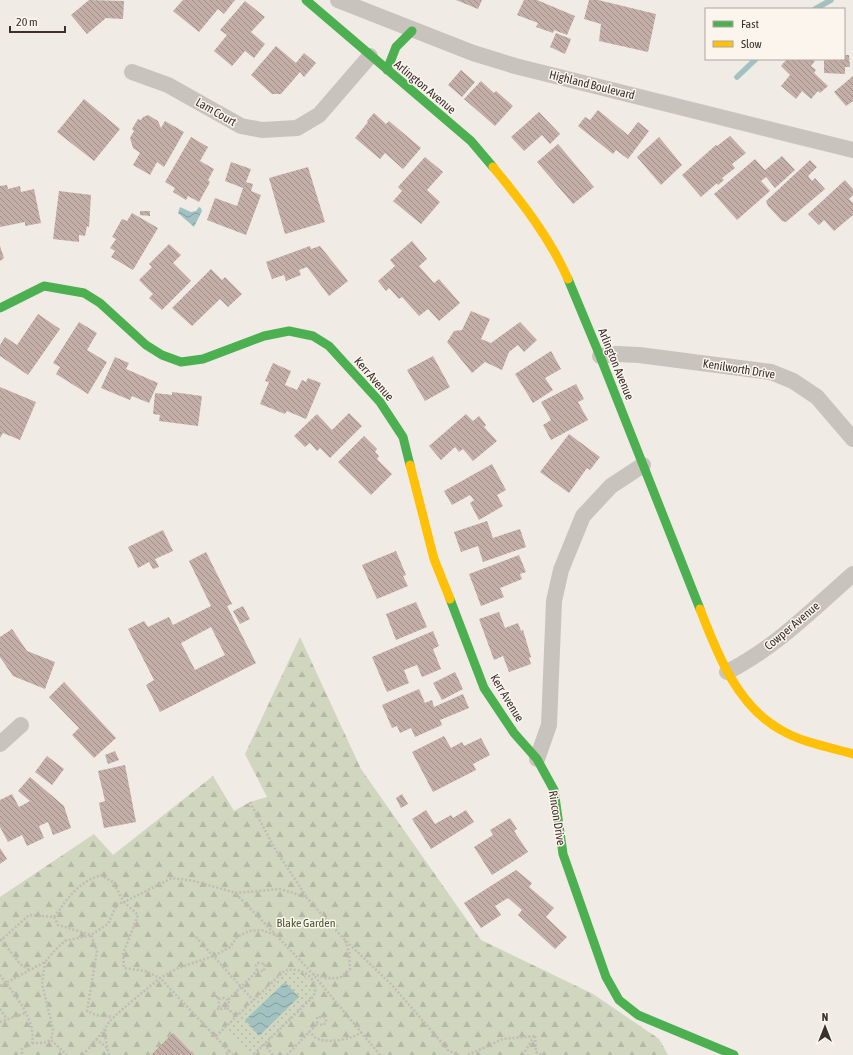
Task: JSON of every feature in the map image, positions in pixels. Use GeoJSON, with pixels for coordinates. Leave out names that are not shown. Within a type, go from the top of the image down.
{"type":"FeatureCollection","features":[{"type":"Feature","properties":{"kind":"street","name":"Arlington Avenue"},"geometry":{"type":"LineString","coordinates":[[306,0],[471,141],[523,204],[565,273],[600,356],[716,650],[727,672],[750,706],[773,725],[794,736],[853,754]]}},
{"type":"Feature","properties":{"kind":"street","name":"Highland Boulevard"},"geometry":{"type":"LineString","coordinates":[[338,0],[473,53],[515,66],[853,150]]}},
{"type":"Feature","properties":{"kind":"street"},"geometry":{"type":"LineString","coordinates":[[387,70],[396,47],[412,30]]}},
{"type":"Feature","properties":{"kind":"street","name":"Lam Court"},"geometry":{"type":"LineString","coordinates":[[132,72],[168,85],[241,126],[262,130],[297,128],[319,115],[370,56]]}},
{"type":"Feature","properties":{"kind":"street","name":"Kerr Avenue"},"geometry":{"type":"LineString","coordinates":[[2,307],[44,286],[84,293],[100,303],[146,345],[162,355],[181,362],[203,359],[264,336],[289,331],[313,336],[329,346],[380,402],[403,437],[434,558],[484,688],[514,733],[537,759]]}},
{"type":"Feature","properties":{"kind":"street","name":"Kenilworth Drive"},"geometry":{"type":"LineString","coordinates":[[600,356],[617,354],[639,355],[771,372],[793,381],[817,398],[853,438]]}},
{"type":"Feature","properties":{"kind":"street"},"geometry":{"type":"LineString","coordinates":[[537,759],[549,725],[554,601],[561,570],[583,516],[611,486],[643,465]]}},
{"type":"Feature","properties":{"kind":"street","name":"Cowper Avenue"},"geometry":{"type":"LineString","coordinates":[[727,672],[751,660],[776,641],[853,574]]}},
{"type":"Feature","properties":{"kind":"street"},"geometry":{"type":"LineString","coordinates":[[0,744],[21,725]]}},
{"type":"Feature","properties":{"kind":"street","name":"Rincon Drive"},"geometry":{"type":"LineString","coordinates":[[537,759],[554,790],[562,854],[606,977],[619,1000],[638,1015],[734,1055]]}},
{"type":"Feature","properties":{"kind":"path"},"geometry":{"type":"LineString","coordinates":[[250,802],[276,849],[306,897],[344,939],[392,985],[449,1051],[459,1055]]}},
{"type":"Feature","properties":{"kind":"path"},"geometry":{"type":"LineString","coordinates":[[54,916],[74,890],[88,879],[101,875],[113,882],[124,902],[138,915],[123,954],[124,968],[146,971],[160,978],[233,1055]]}},
{"type":"Feature","properties":{"kind":"path"},"geometry":{"type":"LineString","coordinates":[[0,986],[45,962],[65,941],[91,935],[108,924],[117,904],[172,878],[194,881],[236,894],[280,890],[306,897]]}},
{"type":"Feature","properties":{"kind":"path"},"geometry":{"type":"LineString","coordinates":[[236,894],[312,973],[380,1055]]}},
{"type":"Feature","properties":{"kind":"path"},"geometry":{"type":"LineString","coordinates":[[29,970],[20,964],[1,940],[29,915],[54,916]]}},
{"type":"Feature","properties":{"kind":"path"},"geometry":{"type":"LineString","coordinates":[[54,916],[58,924],[91,935]]}},
{"type":"Feature","properties":{"kind":"path"},"geometry":{"type":"LineString","coordinates":[[83,1055],[106,1027],[112,1017],[160,978],[178,968],[214,956],[230,947],[238,937],[249,931],[261,930],[276,935]]}},
{"type":"Feature","properties":{"kind":"path"},"geometry":{"type":"LineString","coordinates":[[91,935],[97,951],[87,1011],[96,1015],[112,1017]]}},
{"type":"Feature","properties":{"kind":"path"},"geometry":{"type":"LineString","coordinates":[[196,937],[253,1000]]}},
{"type":"Feature","properties":{"kind":"path"},"geometry":{"type":"LineString","coordinates":[[312,973],[326,978],[340,978],[350,969],[349,952],[344,939]]}},
{"type":"Feature","properties":{"kind":"path"},"geometry":{"type":"LineString","coordinates":[[45,962],[42,984],[53,1029],[51,1040]]}},
{"type":"Feature","properties":{"kind":"path"},"geometry":{"type":"LineString","coordinates":[[216,1036],[284,971],[291,968],[302,971],[309,976],[315,987],[313,997],[252,1055]]}},
{"type":"Feature","properties":{"kind":"path"},"geometry":{"type":"LineString","coordinates":[[228,1000],[258,971]]}},
{"type":"Feature","properties":{"kind":"path"},"geometry":{"type":"LineString","coordinates":[[0,975],[25,1013],[34,1035],[32,1042],[22,1049],[22,1055]]}},
{"type":"Feature","properties":{"kind":"path"},"geometry":{"type":"LineString","coordinates":[[214,994],[220,999],[224,998],[228,1000]]}},
{"type":"Feature","properties":{"kind":"path"},"geometry":{"type":"LineString","coordinates":[[219,1008],[220,999]]}},
{"type":"Feature","properties":{"kind":"path"},"geometry":{"type":"LineString","coordinates":[[227,1008],[230,1004],[228,1000]]}},
{"type":"Feature","properties":{"kind":"path"},"geometry":{"type":"LineString","coordinates":[[214,1012],[219,1008],[227,1008],[236,1016]]}},
{"type":"Feature","properties":{"kind":"path"},"geometry":{"type":"LineString","coordinates":[[0,1009],[7,1019]]}},
{"type":"Feature","properties":{"kind":"path"},"geometry":{"type":"LineString","coordinates":[[0,1022],[25,1013]]}},
{"type":"Feature","properties":{"kind":"path"},"geometry":{"type":"LineString","coordinates":[[287,1055],[317,1024]]}},
{"type":"Feature","properties":{"kind":"path"},"geometry":{"type":"LineString","coordinates":[[106,1027],[107,1048],[109,1055]]}},
{"type":"Feature","properties":{"kind":"path"},"geometry":{"type":"LineString","coordinates":[[309,1032],[317,1039],[329,1041],[356,1038],[361,1032]]}},
{"type":"Feature","properties":{"kind":"path"},"geometry":{"type":"LineString","coordinates":[[468,1055],[503,1038],[534,1036]]}},
{"type":"Feature","properties":{"kind":"path"},"geometry":{"type":"LineString","coordinates":[[523,1055],[534,1036]]}},
{"type":"Feature","properties":{"kind":"path"},"geometry":{"type":"LineString","coordinates":[[534,1036],[536,1052],[542,1055]]}},
{"type":"Feature","properties":{"kind":"path"},"geometry":{"type":"LineString","coordinates":[[32,1042],[43,1043],[51,1040]]}},
{"type":"Feature","properties":{"kind":"path"},"geometry":{"type":"LineString","coordinates":[[51,1040],[67,1055]]}},
{"type":"Feature","properties":{"kind":"path"},"geometry":{"type":"LineString","coordinates":[[96,1040],[107,1048]]}},
{"type":"Feature","properties":{"kind":"path"},"geometry":{"type":"LineString","coordinates":[[264,1044],[273,1055]]}},
{"type":"Feature","properties":{"kind":"path"},"geometry":{"type":"LineString","coordinates":[[225,1055],[229,1051]]}},
{"type":"Feature","properties":{"kind":"green space","name":"Blake Garden"},"geometry":{"type":"Polygon","coordinates":[[[300,637],[361,769],[481,940],[593,994],[659,1039],[668,1055],[0,1055],[0,897],[94,834],[113,855],[213,776],[234,811],[250,802],[267,797],[245,754],[300,637]]]}},
{"type":"Feature","properties":{"kind":"green space"},"geometry":{"type":"Polygon","coordinates":[[[284,971],[288,975],[297,973],[305,977],[310,985],[310,994],[313,997],[253,1055],[250,1055],[224,1028],[284,971]]]}},
{"type":"Feature","properties":{"kind":"water"},"geometry":{"type":"Polygon","coordinates":[[[180,207],[191,212],[196,211],[199,207],[201,208],[202,211],[194,227],[178,213],[180,207]]]}},
{"type":"Feature","properties":{"kind":"water"},"geometry":{"type":"Polygon","coordinates":[[[285,982],[299,997],[259,1036],[245,1020],[285,982]]]}},
{"type":"Feature","properties":{"kind":"building"},"geometry":{"type":"Polygon","coordinates":[[[89,0],[124,1],[123,19],[106,18],[87,34],[71,15],[89,0]]]}},
{"type":"Feature","properties":{"kind":"building"},"geometry":{"type":"Polygon","coordinates":[[[183,0],[235,0],[224,14],[218,9],[199,32],[173,11],[183,0]]]}},
{"type":"Feature","properties":{"kind":"building"},"geometry":{"type":"Polygon","coordinates":[[[456,0],[482,0],[478,9],[456,0]]]}},
{"type":"Feature","properties":{"kind":"building"},"geometry":{"type":"Polygon","coordinates":[[[524,0],[537,0],[575,16],[567,35],[554,30],[553,33],[536,27],[538,23],[517,15],[524,0]]]}},
{"type":"Feature","properties":{"kind":"building"},"geometry":{"type":"Polygon","coordinates":[[[589,0],[598,0],[656,14],[648,52],[599,41],[601,24],[584,19],[589,0]]]}},
{"type":"Feature","properties":{"kind":"building"},"geometry":{"type":"Polygon","coordinates":[[[245,1],[265,17],[251,32],[265,44],[254,58],[245,51],[232,66],[214,51],[227,35],[220,30],[245,1]]]}},
{"type":"Feature","properties":{"kind":"building"},"geometry":{"type":"Polygon","coordinates":[[[556,33],[571,39],[565,54],[550,47],[556,33]]]}},
{"type":"Feature","properties":{"kind":"building"},"geometry":{"type":"Polygon","coordinates":[[[276,46],[296,63],[304,53],[316,63],[304,77],[300,72],[281,94],[272,94],[251,75],[276,46]]]}},
{"type":"Feature","properties":{"kind":"building"},"geometry":{"type":"Polygon","coordinates":[[[845,55],[849,55],[850,67],[845,67],[845,74],[824,73],[824,60],[845,60],[845,55]]]}},
{"type":"Feature","properties":{"kind":"building"},"geometry":{"type":"Polygon","coordinates":[[[786,60],[814,60],[815,61],[811,66],[816,70],[814,73],[828,86],[820,93],[818,91],[811,99],[802,91],[796,99],[781,86],[790,75],[781,66],[786,60]]]}},
{"type":"Feature","properties":{"kind":"building"},"geometry":{"type":"Polygon","coordinates":[[[461,70],[475,82],[462,97],[448,85],[461,70]]]}},
{"type":"Feature","properties":{"kind":"building"},"geometry":{"type":"Polygon","coordinates":[[[853,76],[853,101],[846,106],[834,92],[853,76]]]}},
{"type":"Feature","properties":{"kind":"building"},"geometry":{"type":"Polygon","coordinates":[[[481,81],[494,93],[496,91],[513,106],[495,126],[464,99],[481,81]]]}},
{"type":"Feature","properties":{"kind":"building"},"geometry":{"type":"Polygon","coordinates":[[[84,99],[120,129],[94,161],[57,132],[84,99]]]}},
{"type":"Feature","properties":{"kind":"building"},"geometry":{"type":"Polygon","coordinates":[[[598,110],[628,135],[638,122],[649,131],[628,159],[616,150],[613,154],[578,126],[585,117],[590,120],[598,110]]]}},
{"type":"Feature","properties":{"kind":"building"},"geometry":{"type":"Polygon","coordinates":[[[539,112],[560,134],[550,144],[542,135],[524,151],[511,137],[539,112]]]}},
{"type":"Feature","properties":{"kind":"building"},"geometry":{"type":"Polygon","coordinates":[[[374,113],[386,124],[389,121],[421,148],[403,169],[385,153],[380,159],[355,138],[374,113]]]}},
{"type":"Feature","properties":{"kind":"building"},"geometry":{"type":"Polygon","coordinates":[[[148,115],[158,121],[161,128],[165,121],[184,132],[164,167],[157,162],[150,175],[133,165],[140,153],[133,148],[130,138],[134,131],[132,129],[138,119],[141,120],[143,117],[148,115]]]}},
{"type":"Feature","properties":{"kind":"building"},"geometry":{"type":"Polygon","coordinates":[[[730,136],[746,153],[732,164],[735,168],[722,178],[724,180],[718,185],[717,183],[701,197],[682,175],[716,145],[717,146],[730,136]]]}},
{"type":"Feature","properties":{"kind":"building"},"geometry":{"type":"Polygon","coordinates":[[[191,137],[208,147],[200,161],[214,169],[208,180],[210,182],[199,202],[188,196],[186,200],[173,192],[175,188],[165,182],[191,137]]]}},
{"type":"Feature","properties":{"kind":"building"},"geometry":{"type":"Polygon","coordinates":[[[659,137],[682,165],[661,185],[637,157],[659,137]]]}},
{"type":"Feature","properties":{"kind":"building"},"geometry":{"type":"Polygon","coordinates":[[[558,144],[594,187],[573,204],[537,162],[558,144]]]}},
{"type":"Feature","properties":{"kind":"building"},"geometry":{"type":"Polygon","coordinates":[[[782,156],[795,170],[775,188],[766,177],[761,181],[770,191],[737,220],[714,194],[755,159],[765,170],[782,156]]]}},
{"type":"Feature","properties":{"kind":"building"},"geometry":{"type":"Polygon","coordinates":[[[425,157],[443,172],[427,190],[440,202],[421,224],[393,201],[402,191],[398,187],[425,157]]]}},
{"type":"Feature","properties":{"kind":"building"},"geometry":{"type":"Polygon","coordinates":[[[810,160],[817,167],[808,176],[812,181],[815,178],[825,189],[786,222],[782,221],[768,206],[766,201],[810,160]]]}},
{"type":"Feature","properties":{"kind":"building"},"geometry":{"type":"Polygon","coordinates":[[[231,162],[251,169],[246,182],[253,184],[251,191],[261,195],[246,235],[207,220],[215,198],[237,206],[243,188],[225,181],[231,162]]]}},
{"type":"Feature","properties":{"kind":"building"},"geometry":{"type":"Polygon","coordinates":[[[308,167],[325,222],[285,234],[269,178],[308,167]]]}},
{"type":"Feature","properties":{"kind":"building"},"geometry":{"type":"Polygon","coordinates":[[[845,180],[853,189],[853,195],[849,199],[853,203],[853,215],[834,231],[824,220],[819,225],[808,214],[845,180]]]}},
{"type":"Feature","properties":{"kind":"building"},"geometry":{"type":"Polygon","coordinates":[[[7,185],[8,189],[20,186],[21,192],[34,189],[41,223],[25,226],[25,222],[0,227],[0,186],[7,185]]]}},
{"type":"Feature","properties":{"kind":"building"},"geometry":{"type":"Polygon","coordinates":[[[59,191],[91,195],[89,227],[87,226],[85,236],[79,235],[79,242],[53,239],[59,191]]]}},
{"type":"Feature","properties":{"kind":"building"},"geometry":{"type":"Polygon","coordinates":[[[140,211],[150,211],[150,216],[140,215],[140,211]]]}},
{"type":"Feature","properties":{"kind":"building"},"geometry":{"type":"Polygon","coordinates":[[[132,213],[158,228],[133,270],[111,257],[115,251],[110,248],[116,239],[112,237],[122,219],[127,221],[132,213]]]}},
{"type":"Feature","properties":{"kind":"building"},"geometry":{"type":"Polygon","coordinates":[[[412,241],[427,259],[419,266],[434,283],[439,279],[460,303],[439,321],[428,309],[419,316],[402,297],[399,299],[389,288],[386,291],[378,281],[395,266],[390,260],[412,241]]]}},
{"type":"Feature","properties":{"kind":"building"},"geometry":{"type":"Polygon","coordinates":[[[169,244],[181,255],[173,263],[191,281],[162,310],[149,298],[153,294],[139,280],[152,267],[149,264],[169,244]]]}},
{"type":"Feature","properties":{"kind":"building"},"geometry":{"type":"Polygon","coordinates":[[[0,246],[4,258],[0,261],[0,246]]]}},
{"type":"Feature","properties":{"kind":"building"},"geometry":{"type":"Polygon","coordinates":[[[310,246],[311,249],[320,246],[348,281],[329,296],[307,267],[299,270],[301,275],[286,281],[284,275],[272,279],[266,262],[310,246]]]}},
{"type":"Feature","properties":{"kind":"building"},"geometry":{"type":"Polygon","coordinates":[[[211,269],[222,280],[225,277],[242,294],[228,307],[220,299],[192,326],[172,308],[211,269]]]}},
{"type":"Feature","properties":{"kind":"building"},"geometry":{"type":"Polygon","coordinates":[[[471,311],[490,319],[481,339],[491,343],[520,322],[537,340],[524,352],[518,345],[509,352],[502,370],[485,362],[472,373],[447,342],[454,331],[462,330],[471,311]]]}},
{"type":"Feature","properties":{"kind":"building"},"geometry":{"type":"Polygon","coordinates":[[[38,314],[60,329],[28,375],[0,356],[0,345],[5,337],[17,345],[38,314]]]}},
{"type":"Feature","properties":{"kind":"building"},"geometry":{"type":"Polygon","coordinates":[[[79,322],[97,333],[87,350],[107,362],[88,394],[56,374],[60,367],[53,363],[79,322]]]}},
{"type":"Feature","properties":{"kind":"building"},"geometry":{"type":"Polygon","coordinates":[[[551,351],[561,369],[545,378],[553,390],[533,403],[515,374],[551,351]]]}},
{"type":"Feature","properties":{"kind":"building"},"geometry":{"type":"Polygon","coordinates":[[[433,356],[450,387],[425,401],[407,370],[433,356]]]}},
{"type":"Feature","properties":{"kind":"building"},"geometry":{"type":"Polygon","coordinates":[[[115,357],[129,363],[126,369],[158,383],[149,403],[132,396],[130,400],[101,388],[115,357]]]}},
{"type":"Feature","properties":{"kind":"building"},"geometry":{"type":"Polygon","coordinates":[[[273,363],[291,371],[285,385],[297,390],[302,380],[306,382],[308,378],[321,383],[306,419],[287,411],[285,414],[260,404],[269,382],[265,381],[273,363]]]}},
{"type":"Feature","properties":{"kind":"building"},"geometry":{"type":"Polygon","coordinates":[[[576,384],[584,399],[578,402],[588,420],[551,440],[543,425],[551,420],[541,402],[576,384]]]}},
{"type":"Feature","properties":{"kind":"building"},"geometry":{"type":"Polygon","coordinates":[[[0,387],[36,402],[20,440],[3,433],[0,438],[0,387]]]}},
{"type":"Feature","properties":{"kind":"building"},"geometry":{"type":"Polygon","coordinates":[[[172,392],[202,396],[198,426],[159,421],[160,415],[153,414],[155,393],[172,395],[172,392]]]}},
{"type":"Feature","properties":{"kind":"building"},"geometry":{"type":"Polygon","coordinates":[[[349,413],[362,426],[330,458],[320,448],[317,451],[310,443],[305,447],[294,436],[317,414],[332,430],[349,413]]]}},
{"type":"Feature","properties":{"kind":"building"},"geometry":{"type":"Polygon","coordinates":[[[466,414],[473,421],[479,416],[486,425],[484,427],[497,441],[473,461],[463,449],[459,452],[455,447],[441,460],[429,446],[466,414]]]}},
{"type":"Feature","properties":{"kind":"building"},"geometry":{"type":"Polygon","coordinates":[[[569,434],[600,457],[590,470],[587,468],[569,493],[540,472],[569,434]]]}},
{"type":"Feature","properties":{"kind":"building"},"geometry":{"type":"Polygon","coordinates":[[[364,436],[377,449],[375,452],[379,456],[377,459],[392,474],[371,495],[338,462],[364,436]]]}},
{"type":"Feature","properties":{"kind":"building"},"geometry":{"type":"Polygon","coordinates":[[[492,464],[506,490],[497,495],[503,506],[479,520],[470,503],[474,500],[470,495],[452,505],[444,491],[492,464]]]}},
{"type":"Feature","properties":{"kind":"building"},"geometry":{"type":"Polygon","coordinates":[[[487,521],[493,538],[520,529],[526,547],[483,562],[478,546],[461,552],[454,532],[487,521]]]}},
{"type":"Feature","properties":{"kind":"building"},"geometry":{"type":"Polygon","coordinates":[[[163,530],[173,551],[155,559],[159,567],[153,569],[149,562],[138,568],[128,547],[163,530]]]}},
{"type":"Feature","properties":{"kind":"building"},"geometry":{"type":"Polygon","coordinates":[[[396,551],[406,575],[403,576],[408,586],[377,599],[362,565],[396,551]]]}},
{"type":"Feature","properties":{"kind":"building"},"geometry":{"type":"Polygon","coordinates":[[[206,552],[232,604],[227,606],[256,663],[160,712],[146,685],[154,680],[128,629],[144,621],[148,627],[169,617],[173,625],[211,606],[189,561],[206,552]],[[211,627],[181,643],[195,670],[225,655],[211,627]]]}},
{"type":"Feature","properties":{"kind":"building"},"geometry":{"type":"Polygon","coordinates":[[[519,555],[526,572],[520,574],[522,579],[500,588],[504,597],[481,606],[469,574],[519,555]]]}},
{"type":"Feature","properties":{"kind":"building"},"geometry":{"type":"Polygon","coordinates":[[[416,602],[427,627],[396,640],[386,614],[416,602]]]}},
{"type":"Feature","properties":{"kind":"building"},"geometry":{"type":"Polygon","coordinates":[[[243,606],[250,619],[240,624],[233,611],[243,606]]]}},
{"type":"Feature","properties":{"kind":"building"},"geometry":{"type":"Polygon","coordinates":[[[499,612],[505,628],[518,623],[521,631],[523,630],[531,657],[529,658],[531,664],[509,672],[503,656],[494,660],[479,619],[499,612]]]}},
{"type":"Feature","properties":{"kind":"building"},"geometry":{"type":"Polygon","coordinates":[[[12,629],[27,651],[55,662],[45,689],[13,676],[0,657],[0,637],[12,629]]]}},
{"type":"Feature","properties":{"kind":"building"},"geometry":{"type":"Polygon","coordinates":[[[433,631],[439,646],[433,649],[441,669],[422,677],[417,665],[404,670],[409,683],[387,692],[372,657],[433,631]]]}},
{"type":"Feature","properties":{"kind":"building"},"geometry":{"type":"Polygon","coordinates":[[[455,672],[463,689],[442,700],[433,683],[455,672]]]}},
{"type":"Feature","properties":{"kind":"building"},"geometry":{"type":"Polygon","coordinates":[[[64,682],[116,738],[94,758],[72,735],[79,728],[49,697],[64,682]]]}},
{"type":"Feature","properties":{"kind":"building"},"geometry":{"type":"Polygon","coordinates":[[[419,689],[425,703],[432,700],[434,707],[463,694],[469,708],[440,720],[442,725],[415,737],[411,728],[400,733],[397,726],[392,728],[382,705],[419,689]]]}},
{"type":"Feature","properties":{"kind":"building"},"geometry":{"type":"Polygon","coordinates":[[[444,736],[451,748],[462,742],[464,746],[481,738],[490,755],[473,764],[476,770],[433,792],[412,752],[444,736]]]}},
{"type":"Feature","properties":{"kind":"building"},"geometry":{"type":"Polygon","coordinates":[[[115,751],[119,760],[108,764],[105,755],[115,751]]]}},
{"type":"Feature","properties":{"kind":"building"},"geometry":{"type":"Polygon","coordinates":[[[47,756],[64,769],[52,785],[35,772],[47,756]]]}},
{"type":"Feature","properties":{"kind":"building"},"geometry":{"type":"Polygon","coordinates":[[[125,765],[136,822],[104,828],[99,803],[105,801],[98,771],[125,765]]]}},
{"type":"Feature","properties":{"kind":"building"},"geometry":{"type":"Polygon","coordinates":[[[30,777],[64,806],[71,828],[53,835],[48,822],[39,826],[44,838],[27,846],[22,835],[8,842],[0,827],[0,800],[12,794],[19,807],[30,801],[18,791],[30,777]]]}},
{"type":"Feature","properties":{"kind":"building"},"geometry":{"type":"Polygon","coordinates":[[[402,794],[408,804],[401,808],[396,798],[402,794]]]}},
{"type":"Feature","properties":{"kind":"building"},"geometry":{"type":"Polygon","coordinates":[[[426,810],[435,824],[451,815],[453,818],[466,810],[474,822],[431,849],[412,819],[426,810]]]}},
{"type":"Feature","properties":{"kind":"building"},"geometry":{"type":"Polygon","coordinates":[[[510,818],[517,829],[514,831],[528,852],[492,875],[474,847],[493,835],[490,830],[510,818]]]}},
{"type":"Feature","properties":{"kind":"building"},"geometry":{"type":"Polygon","coordinates":[[[0,848],[7,859],[0,864],[0,848]]]}},
{"type":"Feature","properties":{"kind":"building"},"geometry":{"type":"Polygon","coordinates":[[[516,870],[532,883],[529,887],[554,908],[546,917],[567,937],[555,949],[518,915],[522,910],[508,898],[495,906],[501,915],[481,928],[464,903],[516,870]]]}},
{"type":"Feature","properties":{"kind":"building"},"geometry":{"type":"Polygon","coordinates":[[[173,1033],[194,1055],[151,1055],[173,1033]]]}},
{"type":"Feature","properties":{"kind":"waterway"},"geometry":{"type":"LineString","coordinates":[[817,8],[831,0]]}},
{"type":"Feature","properties":{"kind":"waterway"},"geometry":{"type":"LineString","coordinates":[[737,77],[755,60]]}},
{"type":"Feature","properties":{"kind":"traffic: fast"},"geometry":{"type":"LineString","coordinates":[[306,0],[471,141],[493,167]]}},
{"type":"Feature","properties":{"kind":"traffic: fast"},"geometry":{"type":"LineString","coordinates":[[387,70],[396,47],[412,31]]}},
{"type":"Feature","properties":{"kind":"traffic: fast"},"geometry":{"type":"LineString","coordinates":[[568,279],[700,609]]}},
{"type":"Feature","properties":{"kind":"traffic: fast"},"geometry":{"type":"LineString","coordinates":[[0,308],[44,286],[84,293],[100,303],[146,345],[162,355],[181,362],[203,359],[264,336],[289,331],[313,336],[329,346],[380,402],[403,437],[410,465]]}},
{"type":"Feature","properties":{"kind":"traffic: fast"},"geometry":{"type":"LineString","coordinates":[[450,599],[484,688],[514,733],[537,759],[554,790],[563,854],[606,977],[619,1000],[638,1015],[734,1055]]}},
{"type":"Feature","properties":{"kind":"traffic: slow"},"geometry":{"type":"LineString","coordinates":[[493,167],[544,235],[568,279]]}},
{"type":"Feature","properties":{"kind":"traffic: slow"},"geometry":{"type":"LineString","coordinates":[[410,465],[434,559],[450,599]]}},
{"type":"Feature","properties":{"kind":"traffic: slow"},"geometry":{"type":"LineString","coordinates":[[700,609],[721,660],[730,677],[752,707],[766,720],[789,734],[807,741],[853,754]]}}]}
